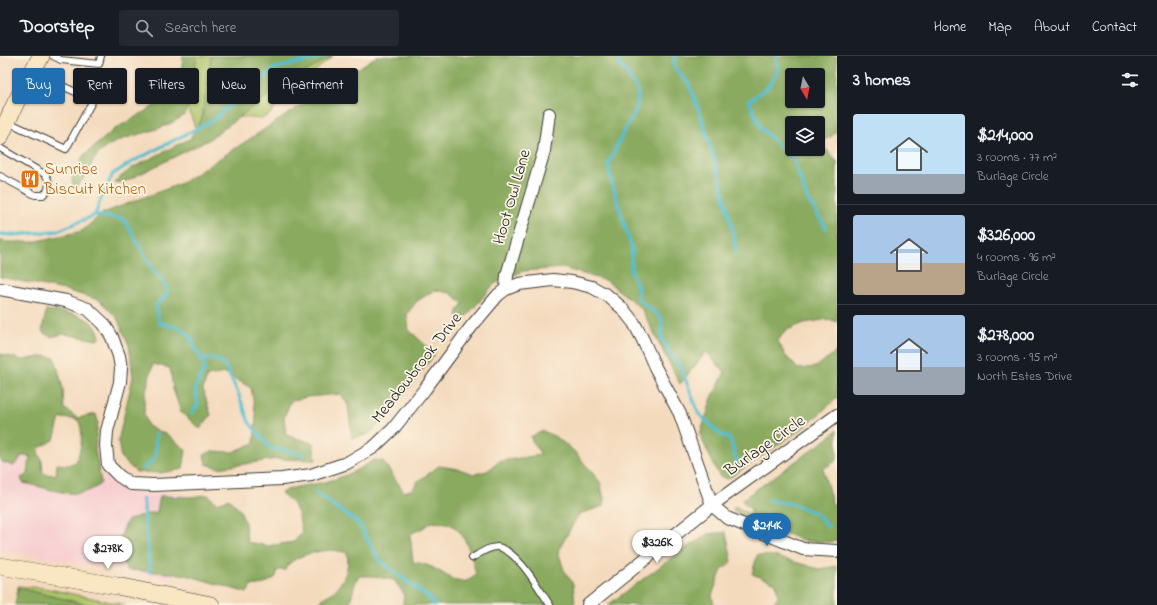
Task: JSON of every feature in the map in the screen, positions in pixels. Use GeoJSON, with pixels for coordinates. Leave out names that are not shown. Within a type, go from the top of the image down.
{"type":"FeatureCollection","features":[{"type":"Feature","properties":{"kind":"main road"},"geometry":{"type":"LineString","coordinates":[[0,137],[39,60]]}},
{"type":"Feature","properties":{"kind":"main road"},"geometry":{"type":"LineString","coordinates":[[0,566],[117,586],[211,605]]}},
{"type":"Feature","properties":{"kind":"street","name":"Hoot Owl Lane"},"geometry":{"type":"LineString","coordinates":[[506,290],[507,275],[544,150],[549,114]]}},
{"type":"Feature","properties":{"kind":"street","name":"Meadowbrook Drive"},"geometry":{"type":"LineString","coordinates":[[0,290],[66,301],[88,309],[104,324],[112,337],[119,356],[121,368],[120,382],[107,430],[106,446],[108,465],[119,476],[131,484],[154,485],[282,479],[311,475],[347,463],[374,447],[393,429],[471,327],[498,295],[519,284],[536,281],[553,280],[572,282],[592,287],[608,296],[622,308],[634,323],[644,340],[655,368],[680,414],[712,504]]}},
{"type":"Feature","properties":{"kind":"street","name":"Burlage Circle"},"geometry":{"type":"LineString","coordinates":[[588,605],[712,504],[837,415]]}},
{"type":"Feature","properties":{"kind":"street"},"geometry":{"type":"LineString","coordinates":[[712,504],[727,518],[803,549],[837,551]]}},
{"type":"Feature","properties":{"kind":"lane"},"geometry":{"type":"LineString","coordinates":[[39,60],[61,60],[99,64],[100,56]]}},
{"type":"Feature","properties":{"kind":"lane"},"geometry":{"type":"LineString","coordinates":[[7,122],[66,149],[93,100],[39,60]]}},
{"type":"Feature","properties":{"kind":"lane"},"geometry":{"type":"LineString","coordinates":[[0,148],[46,175],[49,182],[48,190],[42,195],[35,195],[0,176]]}},
{"type":"Feature","properties":{"kind":"lane"},"geometry":{"type":"LineString","coordinates":[[472,558],[489,548],[498,547],[508,552],[519,560],[550,605]]}},
{"type":"Feature","properties":{"kind":"shaded area"},"geometry":{"type":"Polygon","coordinates":[[[0,438],[29,444],[23,476],[106,476],[115,485],[126,492],[141,495],[182,492],[172,579],[0,550],[0,438]]]}},
{"type":"Feature","properties":{"kind":"green space"},"geometry":{"type":"Polygon","coordinates":[[[182,56],[197,56],[195,68],[181,68],[183,61],[182,56]]]}},
{"type":"Feature","properties":{"kind":"green space"},"geometry":{"type":"Polygon","coordinates":[[[194,56],[333,56],[319,68],[268,68],[268,104],[279,104],[270,114],[261,119],[241,117],[216,121],[196,130],[187,105],[199,104],[199,68],[192,68],[194,56]]]}},
{"type":"Feature","properties":{"kind":"green space"},"geometry":{"type":"Polygon","coordinates":[[[211,56],[332,56],[312,68],[268,68],[268,95],[260,101],[260,68],[209,68],[211,56]]]}},
{"type":"Feature","properties":{"kind":"green space"},"geometry":{"type":"Polygon","coordinates":[[[377,56],[837,56],[837,130],[832,136],[825,139],[825,116],[785,116],[785,156],[825,156],[826,149],[837,162],[837,322],[829,319],[804,323],[785,331],[778,341],[785,355],[798,369],[816,367],[837,351],[837,398],[807,425],[728,479],[719,476],[700,435],[712,398],[725,372],[706,352],[680,384],[641,308],[607,281],[563,268],[523,271],[494,284],[461,323],[457,313],[463,303],[450,293],[435,290],[417,301],[407,314],[409,330],[435,354],[382,422],[367,435],[352,438],[348,405],[341,394],[307,397],[291,401],[284,417],[286,435],[313,443],[316,460],[276,459],[219,468],[206,464],[204,455],[212,451],[233,452],[254,443],[256,417],[251,388],[225,373],[207,376],[203,390],[211,415],[200,429],[181,412],[173,389],[170,368],[153,364],[145,395],[144,414],[148,426],[169,436],[186,450],[183,469],[161,473],[136,472],[121,458],[118,441],[133,377],[129,345],[117,318],[99,300],[65,290],[0,277],[0,240],[5,242],[33,242],[82,231],[103,213],[182,183],[303,104],[358,104],[358,68],[377,56]]]}},
{"type":"Feature","properties":{"kind":"green space"},"geometry":{"type":"Polygon","coordinates":[[[207,84],[207,104],[256,104],[208,140],[122,183],[114,182],[132,168],[191,138],[202,118],[207,84]]]}},
{"type":"Feature","properties":{"kind":"green space"},"geometry":{"type":"Polygon","coordinates":[[[155,104],[188,104],[185,115],[163,127],[124,139],[105,148],[96,157],[80,183],[75,187],[73,186],[72,179],[83,156],[115,129],[155,104]]]}},
{"type":"Feature","properties":{"kind":"green space"},"geometry":{"type":"Polygon","coordinates":[[[46,310],[71,314],[87,319],[98,330],[100,338],[97,340],[64,334],[51,337],[42,332],[46,310]]]}},
{"type":"Feature","properties":{"kind":"green space"},"geometry":{"type":"Polygon","coordinates":[[[0,354],[23,360],[45,356],[55,358],[63,389],[64,408],[77,418],[96,414],[98,422],[95,449],[101,483],[92,489],[83,492],[74,493],[53,490],[23,483],[21,478],[28,474],[30,456],[21,456],[18,462],[13,466],[0,461],[0,354]],[[60,418],[54,440],[39,448],[38,452],[42,461],[43,474],[56,475],[57,464],[68,465],[76,462],[82,437],[79,421],[60,418]]]}},
{"type":"Feature","properties":{"kind":"green space"},"geometry":{"type":"Polygon","coordinates":[[[837,430],[837,460],[823,469],[832,503],[837,507],[837,541],[804,541],[741,515],[733,510],[735,506],[749,514],[752,511],[743,502],[743,499],[827,439],[837,430]]]}},
{"type":"Feature","properties":{"kind":"green space"},"geometry":{"type":"Polygon","coordinates":[[[543,431],[556,437],[574,451],[600,482],[604,506],[579,514],[558,551],[564,570],[573,584],[575,602],[572,605],[403,605],[404,594],[394,580],[371,576],[359,576],[349,605],[322,605],[320,603],[322,600],[338,587],[343,579],[348,564],[347,553],[334,550],[310,553],[302,556],[289,564],[285,570],[277,570],[276,577],[264,584],[251,586],[247,593],[183,574],[127,570],[116,547],[127,521],[139,516],[157,512],[160,496],[190,497],[208,495],[217,503],[229,499],[240,510],[245,523],[247,542],[267,546],[294,542],[302,533],[294,506],[281,493],[285,491],[341,477],[374,460],[383,461],[404,492],[413,489],[417,482],[439,466],[459,469],[473,474],[487,471],[500,461],[541,455],[530,437],[543,431]],[[431,522],[423,528],[410,534],[413,562],[429,566],[454,580],[470,580],[476,575],[467,545],[459,531],[454,526],[447,523],[431,522]]]}},
{"type":"Feature","properties":{"kind":"green space"},"geometry":{"type":"Polygon","coordinates":[[[726,532],[732,561],[721,572],[712,595],[714,605],[608,605],[681,551],[709,534],[726,532]]]}},
{"type":"Feature","properties":{"kind":"green space"},"geometry":{"type":"Polygon","coordinates":[[[757,555],[774,556],[819,569],[837,566],[837,605],[772,605],[778,596],[776,583],[752,574],[757,555]]]}},
{"type":"Feature","properties":{"kind":"green space"},"geometry":{"type":"Polygon","coordinates":[[[18,586],[44,588],[125,605],[42,605],[44,594],[18,588],[18,586]]]}},
{"type":"Feature","properties":{"kind":"green space"},"geometry":{"type":"Polygon","coordinates":[[[18,588],[89,605],[15,605],[18,588]]]}},
{"type":"Feature","properties":{"kind":"waterway"},"geometry":{"type":"LineString","coordinates":[[0,234],[13,235],[57,231],[95,215],[102,196],[113,174],[132,162],[215,119],[236,99],[276,68],[327,56]]}},
{"type":"Feature","properties":{"kind":"waterway"},"geometry":{"type":"LineString","coordinates":[[619,56],[619,64],[638,91],[637,108],[608,165],[613,187],[632,249],[631,272],[638,287],[638,299],[662,318],[662,339],[671,355],[681,368],[699,414],[720,434],[730,439],[737,462]]}},
{"type":"Feature","properties":{"kind":"waterway"},"geometry":{"type":"LineString","coordinates":[[675,56],[674,67],[689,84],[701,116],[721,182],[733,231],[736,252]]}},
{"type":"Feature","properties":{"kind":"waterway"},"geometry":{"type":"LineString","coordinates":[[776,56],[779,70],[768,87],[749,101],[761,128],[794,160],[807,198],[826,228]]}},
{"type":"Feature","properties":{"kind":"waterway"},"geometry":{"type":"LineString","coordinates":[[95,215],[124,219],[152,268],[165,284],[167,290],[166,296],[156,305],[159,323],[180,328],[191,337],[196,350],[202,359],[205,368],[195,389],[198,405],[192,413]]}},
{"type":"Feature","properties":{"kind":"waterway"},"geometry":{"type":"LineString","coordinates":[[202,359],[216,359],[225,366],[238,393],[249,422],[270,448],[303,454]]}},
{"type":"Feature","properties":{"kind":"waterway"},"geometry":{"type":"LineString","coordinates":[[144,469],[155,457],[155,440],[157,434]]}},
{"type":"Feature","properties":{"kind":"waterway"},"geometry":{"type":"LineString","coordinates":[[315,492],[358,523],[380,561],[428,597],[435,605]]}},
{"type":"Feature","properties":{"kind":"waterway"},"geometry":{"type":"LineString","coordinates":[[143,499],[150,572]]}},
{"type":"Feature","properties":{"kind":"waterway"},"geometry":{"type":"LineString","coordinates":[[768,500],[793,504],[817,514],[828,527]]}},
{"type":"Feature","properties":{"kind":"place","name":"Sunrise Biscuit Kitchen"},"geometry":{"type":"Point","coordinates":[30,179]}}]}
